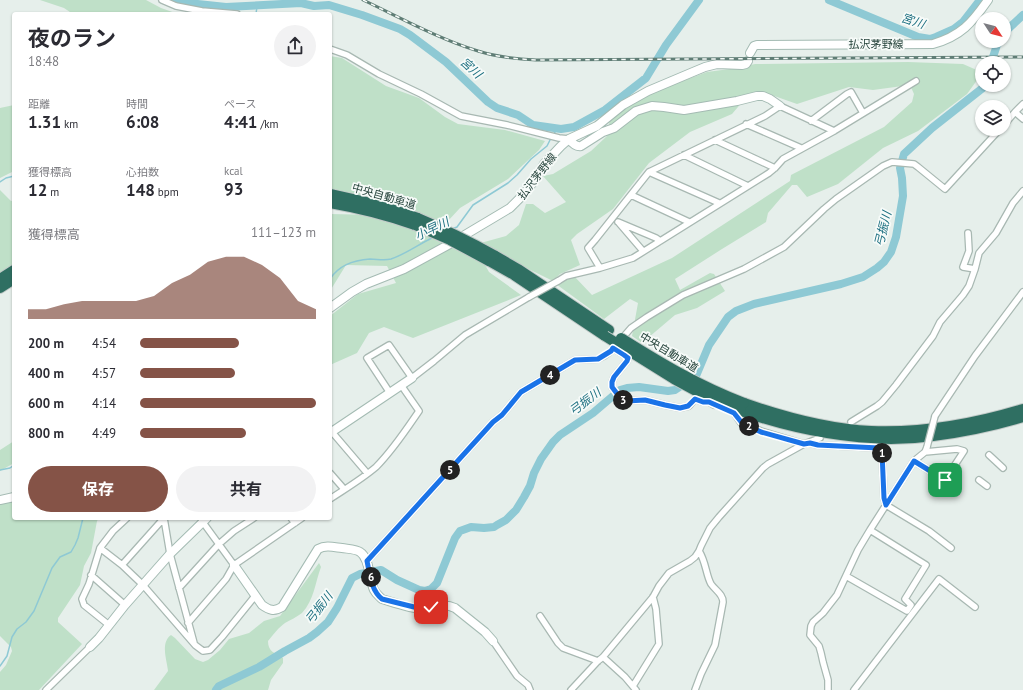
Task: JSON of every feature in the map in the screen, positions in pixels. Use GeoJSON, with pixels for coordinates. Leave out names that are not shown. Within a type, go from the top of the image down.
{"type":"FeatureCollection","features":[{"type":"Feature","properties":{"kind":"highway","name":"中央自動車道"},"geometry":{"type":"LineString","coordinates":[[332,194],[379,205],[417,221],[450,240],[518,269],[607,333],[742,407],[781,424],[847,436],[892,439],[977,430],[1023,417]]}},
{"type":"Feature","properties":{"kind":"highway","name":"中央自動車道"},"geometry":{"type":"LineString","coordinates":[[332,203],[417,221]]}},
{"type":"Feature","properties":{"kind":"highway"},"geometry":{"type":"LineString","coordinates":[[0,279],[12,271]]}},
{"type":"Feature","properties":{"kind":"highway"},"geometry":{"type":"LineString","coordinates":[[0,288],[12,280]]}},
{"type":"Feature","properties":{"kind":"highway","name":"中央自動車道"},"geometry":{"type":"LineString","coordinates":[[742,407],[813,423],[848,429],[893,431],[976,422],[1023,409]]}},
{"type":"Feature","properties":{"kind":"street"},"geometry":{"type":"LineString","coordinates":[[162,0],[176,6],[216,12]]}},
{"type":"Feature","properties":{"kind":"street","name":"払沢茅野線"},"geometry":{"type":"LineString","coordinates":[[332,307],[366,284],[404,269],[510,208],[524,194],[544,164],[569,139],[597,126],[624,105],[648,91],[705,67],[717,64],[746,64],[754,46],[757,45],[933,44],[943,41],[965,29],[988,0]]}},
{"type":"Feature","properties":{"kind":"street"},"geometry":{"type":"LineString","coordinates":[[332,50],[348,55],[379,74],[421,94],[461,116],[569,139],[578,147],[603,132],[614,128],[636,111],[652,106],[684,110],[757,96],[763,96],[770,99],[780,106],[834,131]]}},
{"type":"Feature","properties":{"kind":"street"},"geometry":{"type":"LineString","coordinates":[[332,431],[412,378],[465,335],[566,276],[633,258],[748,186],[775,168],[783,159],[834,131],[916,81]]}},
{"type":"Feature","properties":{"kind":"street"},"geometry":{"type":"LineString","coordinates":[[811,121],[851,92],[863,113]]}},
{"type":"Feature","properties":{"kind":"street"},"geometry":{"type":"LineString","coordinates":[[1011,117],[1023,104]]}},
{"type":"Feature","properties":{"kind":"street"},"geometry":{"type":"LineString","coordinates":[[600,268],[588,248],[649,172],[765,116],[780,106]]}},
{"type":"Feature","properties":{"kind":"street"},"geometry":{"type":"LineString","coordinates":[[1016,112],[1023,119]]}},
{"type":"Feature","properties":{"kind":"street"},"geometry":{"type":"LineString","coordinates":[[746,124],[801,148]]}},
{"type":"Feature","properties":{"kind":"street"},"geometry":{"type":"LineString","coordinates":[[367,561],[493,422],[502,415],[521,392],[575,360],[598,359],[611,351],[631,328],[683,295],[744,269],[784,247],[836,199],[883,166],[892,162],[914,164],[945,189],[994,136]]}},
{"type":"Feature","properties":{"kind":"street"},"geometry":{"type":"LineString","coordinates":[[715,140],[775,168]]}},
{"type":"Feature","properties":{"kind":"street"},"geometry":{"type":"LineString","coordinates":[[684,155],[748,186]]}},
{"type":"Feature","properties":{"kind":"street"},"geometry":{"type":"LineString","coordinates":[[649,172],[719,204]]}},
{"type":"Feature","properties":{"kind":"street"},"geometry":{"type":"LineString","coordinates":[[851,422],[877,406],[896,385],[933,336],[940,322],[969,286],[979,253],[996,233],[1013,203],[1023,191]]}},
{"type":"Feature","properties":{"kind":"street"},"geometry":{"type":"LineString","coordinates":[[631,195],[689,222]]}},
{"type":"Feature","properties":{"kind":"street"},"geometry":{"type":"LineString","coordinates":[[612,218],[660,241]]}},
{"type":"Feature","properties":{"kind":"street"},"geometry":{"type":"LineString","coordinates":[[618,222],[642,251]]}},
{"type":"Feature","properties":{"kind":"street"},"geometry":{"type":"LineString","coordinates":[[968,233],[969,251],[963,267],[975,269]]}},
{"type":"Feature","properties":{"kind":"street"},"geometry":{"type":"LineString","coordinates":[[828,690],[828,680],[819,646],[810,635],[813,622],[831,604],[837,595],[858,550],[870,530],[914,461],[926,449],[935,416],[975,356],[1023,292]]}},
{"type":"Feature","properties":{"kind":"street"},"geometry":{"type":"LineString","coordinates":[[390,393],[368,358],[390,345],[412,378]]}},
{"type":"Feature","properties":{"kind":"street"},"geometry":{"type":"LineString","coordinates":[[613,348],[628,358],[612,382],[612,387],[621,399],[626,401],[645,400],[680,408],[688,406],[695,399],[703,402],[709,402],[734,413],[742,423],[761,432],[818,445],[879,448],[882,452],[884,498],[886,505],[929,531],[951,548]]}},
{"type":"Feature","properties":{"kind":"street"},"geometry":{"type":"LineString","coordinates":[[332,498],[376,466],[396,445],[420,410],[401,385]]}},
{"type":"Feature","properties":{"kind":"street"},"geometry":{"type":"LineString","coordinates":[[332,433],[367,473]]}},
{"type":"Feature","properties":{"kind":"street"},"geometry":{"type":"LineString","coordinates":[[571,690],[600,659],[653,597],[669,573],[690,561],[699,551],[710,528],[719,516],[763,468],[807,443],[820,438]]}},
{"type":"Feature","properties":{"kind":"street"},"geometry":{"type":"LineString","coordinates":[[914,461],[945,480],[964,451],[957,449],[926,449]]}},
{"type":"Feature","properties":{"kind":"street"},"geometry":{"type":"LineString","coordinates":[[989,456],[1003,468]]}},
{"type":"Feature","properties":{"kind":"street"},"geometry":{"type":"LineString","coordinates":[[332,475],[344,489]]}},
{"type":"Feature","properties":{"kind":"street"},"geometry":{"type":"LineString","coordinates":[[979,480],[988,486]]}},
{"type":"Feature","properties":{"kind":"street"},"geometry":{"type":"LineString","coordinates":[[0,500],[12,497]]}},
{"type":"Feature","properties":{"kind":"street"},"geometry":{"type":"LineString","coordinates":[[109,625],[84,604],[82,599],[89,584],[100,548],[113,531],[125,520]]}},
{"type":"Feature","properties":{"kind":"street"},"geometry":{"type":"LineString","coordinates":[[122,565],[162,520]]}},
{"type":"Feature","properties":{"kind":"street"},"geometry":{"type":"LineString","coordinates":[[164,520],[170,554],[195,645]]}},
{"type":"Feature","properties":{"kind":"street"},"geometry":{"type":"LineString","coordinates":[[46,690],[90,647],[170,554],[205,520],[219,544],[255,596],[266,608],[272,611],[278,610],[282,607],[318,549],[328,546],[356,550],[364,555],[367,561],[377,595],[382,599],[422,609],[444,605],[450,605],[455,608],[485,632],[518,676],[528,685],[530,690]]}},
{"type":"Feature","properties":{"kind":"street"},"geometry":{"type":"LineString","coordinates":[[179,588],[219,544],[234,531],[251,520]]}},
{"type":"Feature","properties":{"kind":"street"},"geometry":{"type":"LineString","coordinates":[[188,623],[226,579],[234,565],[293,521]]}},
{"type":"Feature","properties":{"kind":"street"},"geometry":{"type":"LineString","coordinates":[[846,576],[908,611],[911,605],[905,599],[926,565],[870,530]]}},
{"type":"Feature","properties":{"kind":"street"},"geometry":{"type":"LineString","coordinates":[[100,548],[122,565],[143,585],[195,645],[203,651],[210,650],[255,596]]}},
{"type":"Feature","properties":{"kind":"street"},"geometry":{"type":"LineString","coordinates":[[695,690],[715,645],[723,602],[722,596],[710,582],[699,551]]}},
{"type":"Feature","properties":{"kind":"street"},"geometry":{"type":"LineString","coordinates":[[91,575],[125,605]]}},
{"type":"Feature","properties":{"kind":"street"},"geometry":{"type":"LineString","coordinates":[[854,690],[939,579],[975,608]]}},
{"type":"Feature","properties":{"kind":"street"},"geometry":{"type":"LineString","coordinates":[[540,616],[563,648],[600,659],[626,677],[634,688],[659,644],[656,609],[653,597]]}},
{"type":"Feature","properties":{"kind":"green space"},"geometry":{"type":"Polygon","coordinates":[[[40,0],[146,0],[172,12],[70,12],[64,8],[40,0]]]}},
{"type":"Feature","properties":{"kind":"green space"},"geometry":{"type":"Polygon","coordinates":[[[332,56],[342,58],[386,86],[419,98],[445,117],[458,124],[505,130],[545,141],[539,150],[508,179],[460,208],[447,222],[429,237],[484,263],[489,272],[521,295],[413,338],[384,327],[369,333],[357,353],[332,364],[332,314],[358,294],[396,283],[387,266],[346,265],[332,288],[332,214],[423,216],[379,199],[332,190],[332,56]]]}},
{"type":"Feature","properties":{"kind":"green space"},"geometry":{"type":"Polygon","coordinates":[[[908,62],[963,64],[975,69],[975,83],[967,94],[918,131],[883,148],[838,184],[807,197],[797,185],[792,185],[768,213],[766,222],[675,279],[680,290],[710,273],[714,274],[725,291],[697,308],[675,315],[642,343],[632,336],[638,303],[630,299],[604,319],[556,284],[574,276],[592,295],[672,258],[790,181],[791,175],[884,127],[912,102],[914,94],[910,85],[873,90],[849,87],[797,104],[763,92],[749,94],[732,114],[690,132],[649,163],[613,209],[577,234],[571,240],[580,265],[560,274],[553,281],[477,244],[506,236],[519,225],[526,204],[533,204],[545,213],[566,202],[543,176],[553,174],[591,151],[607,136],[610,119],[650,92],[707,72],[755,64],[908,62]]]}},
{"type":"Feature","properties":{"kind":"green space"},"geometry":{"type":"Polygon","coordinates":[[[12,105],[12,172],[0,178],[0,108],[12,105]]]}},
{"type":"Feature","properties":{"kind":"green space"},"geometry":{"type":"Polygon","coordinates":[[[0,190],[12,201],[12,267],[0,273],[0,190]]]}},
{"type":"Feature","properties":{"kind":"green space"},"geometry":{"type":"Polygon","coordinates":[[[12,442],[12,464],[0,471],[0,450],[12,442]]]}},
{"type":"Feature","properties":{"kind":"green space"},"geometry":{"type":"Polygon","coordinates":[[[12,501],[12,520],[98,520],[91,553],[84,566],[80,585],[58,618],[58,622],[82,644],[39,690],[0,690],[0,672],[6,665],[12,651],[11,647],[0,636],[0,504],[12,501]]]}},
{"type":"Feature","properties":{"kind":"green space"},"geometry":{"type":"Polygon","coordinates":[[[319,563],[321,567],[312,597],[306,608],[302,613],[276,631],[268,641],[269,648],[283,658],[283,663],[271,680],[268,690],[154,690],[168,671],[165,647],[168,638],[171,635],[195,659],[203,662],[208,660],[220,650],[229,639],[249,633],[264,621],[280,616],[319,563]]]}},
{"type":"Feature","properties":{"kind":"waterway","name":"宮川"},"geometry":{"type":"LineString","coordinates":[[174,0],[179,2],[226,7],[301,3],[314,6],[329,5],[362,15],[400,29],[410,35],[446,62],[488,102],[497,108],[518,115],[533,125],[561,129],[574,127],[605,110],[646,78],[666,45],[699,0]]}},
{"type":"Feature","properties":{"kind":"waterway","name":"宮川"},"geometry":{"type":"LineString","coordinates":[[829,0],[918,37],[930,39],[954,29],[963,22],[980,0]]}},
{"type":"Feature","properties":{"kind":"waterway","name":"宮川"},"geometry":{"type":"LineString","coordinates":[[256,12],[257,6]]}},
{"type":"Feature","properties":{"kind":"waterway","name":"弓振川"},"geometry":{"type":"LineString","coordinates":[[1011,26],[1023,15]]}},
{"type":"Feature","properties":{"kind":"waterway","name":"弓振川"},"geometry":{"type":"LineString","coordinates":[[993,56],[996,48]]}},
{"type":"Feature","properties":{"kind":"waterway","name":"弓振川"},"geometry":{"type":"LineString","coordinates":[[216,690],[219,686],[259,667],[317,632],[328,622],[352,578],[360,574],[381,570],[397,580],[419,590],[425,591],[431,589],[437,583],[455,538],[460,531],[471,527],[494,527],[506,520],[516,510],[524,497],[541,459],[560,435],[593,413],[620,390],[639,387],[668,391],[675,390],[696,376],[709,345],[728,317],[736,311],[754,304],[841,284],[863,277],[877,268],[884,262],[891,252],[896,237],[903,196],[900,168],[904,154],[932,128],[978,92]]}},
{"type":"Feature","properties":{"kind":"waterway","name":"小早川"},"geometry":{"type":"LineString","coordinates":[[553,135],[557,129]]}},
{"type":"Feature","properties":{"kind":"waterway","name":"小早川"},"geometry":{"type":"LineString","coordinates":[[452,229],[457,227],[473,205],[508,183],[517,175],[531,159],[547,146],[551,138]]}},
{"type":"Feature","properties":{"kind":"waterway"},"geometry":{"type":"LineString","coordinates":[[0,182],[12,176]]}},
{"type":"Feature","properties":{"kind":"waterway","name":"小早川"},"geometry":{"type":"LineString","coordinates":[[332,276],[347,264],[370,259],[391,259],[432,238]]}},
{"type":"Feature","properties":{"kind":"waterway","name":"小早川"},"geometry":{"type":"LineString","coordinates":[[0,470],[12,466]]}},
{"type":"Feature","properties":{"kind":"waterway"},"geometry":{"type":"LineString","coordinates":[[0,666],[7,656],[12,637],[17,629],[26,622],[34,611],[52,568],[60,557],[71,552],[75,545],[82,520]]}},
{"type":"Feature","properties":{"kind":"railway"},"geometry":{"type":"LineString","coordinates":[[363,0],[420,28],[463,46],[492,55],[522,59],[1023,57]]}},
{"type":"Feature","properties":{"kind":"route"},"geometry":{"type":"LineString","coordinates":[[431,607],[422,609],[382,599],[377,595],[374,589],[367,561],[493,422],[502,415],[521,392],[575,360],[598,359],[611,351],[613,348],[628,358],[612,382],[612,387],[621,399],[626,401],[645,400],[680,408],[688,406],[695,399],[703,402],[709,402],[734,413],[742,423],[761,432],[804,444],[810,443],[818,445],[879,448],[882,452],[884,498],[886,505],[914,461],[945,480]]}}]}
